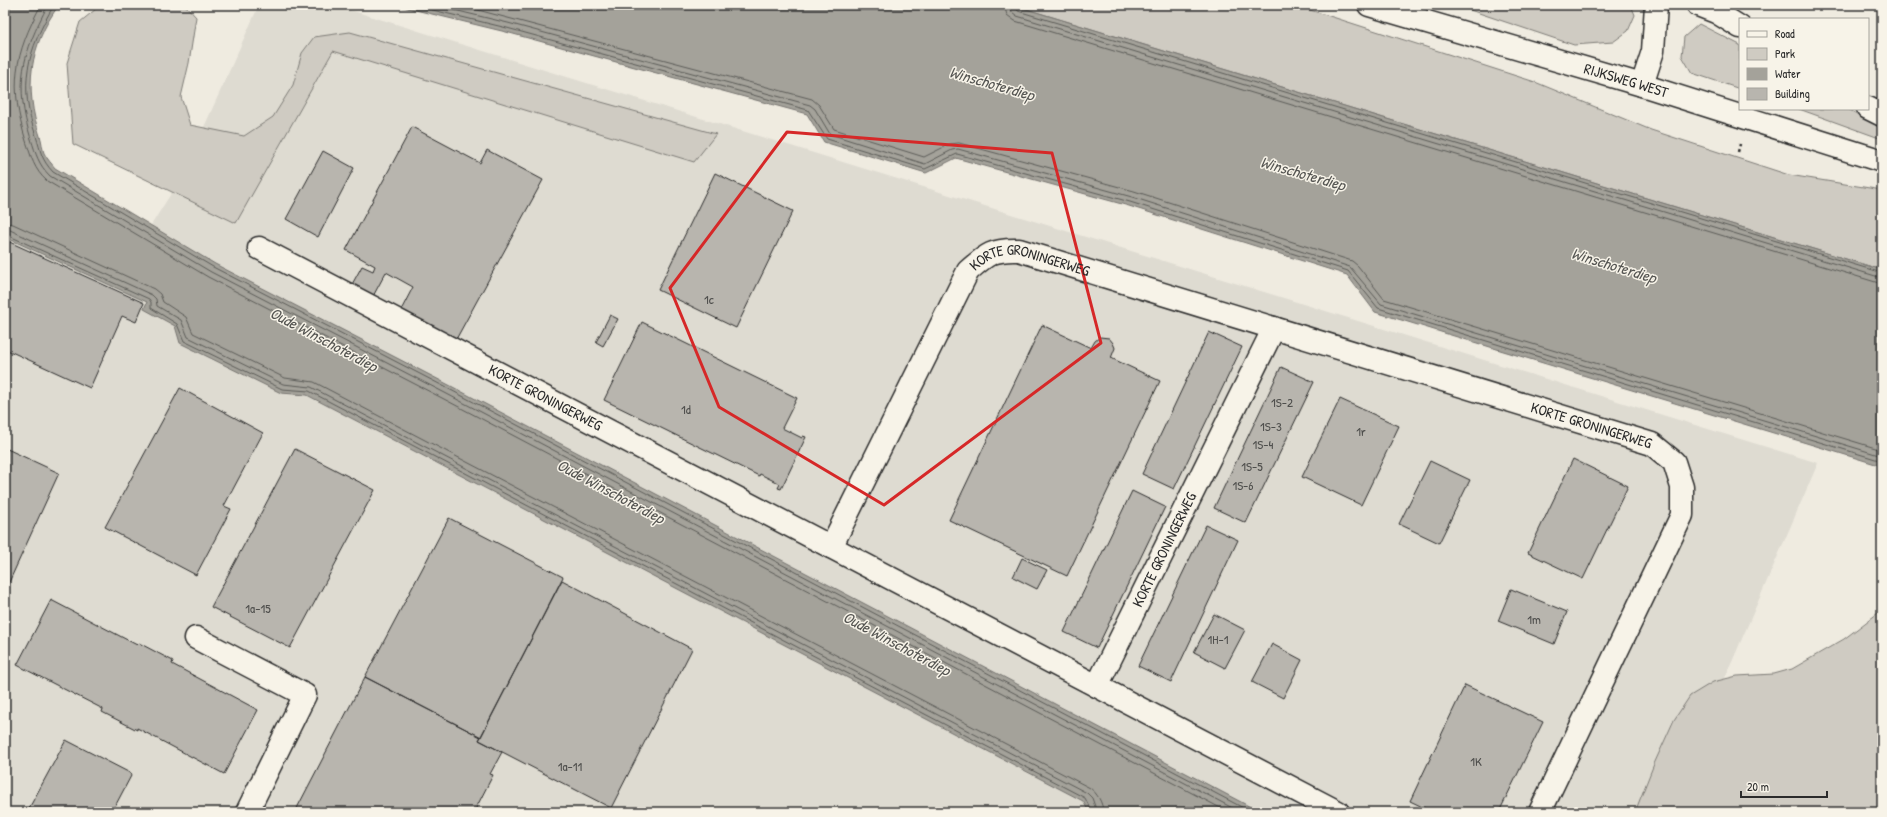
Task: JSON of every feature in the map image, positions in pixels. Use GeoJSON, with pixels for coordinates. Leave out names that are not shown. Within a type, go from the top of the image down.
{"type":"FeatureCollection","features":[{"type":"Feature","properties":{"kind":"street","name":"RIJKSWEG WEST"},"geometry":{"type":"LineString","coordinates":[[1369,5],[1642,85],[1882,161]]}},
{"type":"Feature","properties":{"kind":"street"},"geometry":{"type":"LineString","coordinates":[[1642,85],[1653,51],[1656,5]]}},
{"type":"Feature","properties":{"kind":"street"},"geometry":{"type":"LineString","coordinates":[[1698,5],[1716,12],[1739,26]]}},
{"type":"Feature","properties":{"kind":"street"},"geometry":{"type":"LineString","coordinates":[[1869,108],[1882,115]]}},
{"type":"Feature","properties":{"kind":"street","name":"KORTE GRONINGERWEG"},"geometry":{"type":"LineString","coordinates":[[259,248],[1338,812]]}},
{"type":"Feature","properties":{"kind":"street","name":"KORTE GRONINGERWEG"},"geometry":{"type":"LineString","coordinates":[[832,547],[968,270],[984,257],[1001,250],[1019,250],[1652,444],[1674,462],[1682,487],[1682,515],[1540,812]]}},
{"type":"Feature","properties":{"kind":"street","name":"KORTE GRONINGERWEG"},"geometry":{"type":"LineString","coordinates":[[1097,686],[1274,328]]}},
{"type":"Feature","properties":{"kind":"street"},"geometry":{"type":"LineString","coordinates":[[196,638],[305,695],[247,812]]}},
{"type":"Feature","properties":{"kind":"highlighted area"},"geometry":{"type":"Polygon","coordinates":[[[787,132],[1052,153],[1101,343],[884,505],[719,407],[670,288],[787,132]]]}},
{"type":"Feature","properties":{"kind":"shaded area"},"geometry":{"type":"Polygon","coordinates":[[[259,5],[334,5],[1818,463],[1667,812],[5,812],[5,221],[145,235],[182,176],[259,5]]]}},
{"type":"Feature","properties":{"kind":"green space"},"geometry":{"type":"Polygon","coordinates":[[[101,5],[185,5],[196,17],[189,63],[181,97],[190,125],[244,136],[273,117],[293,85],[302,53],[314,37],[350,32],[716,134],[694,162],[333,51],[236,223],[73,144],[67,63],[80,22],[101,5]]]}},
{"type":"Feature","properties":{"kind":"green space"},"geometry":{"type":"Polygon","coordinates":[[[1013,5],[1292,5],[1320,13],[1535,82],[1651,130],[1789,175],[1882,190],[1882,270],[1013,5]]]}},
{"type":"Feature","properties":{"kind":"green space"},"geometry":{"type":"Polygon","coordinates":[[[1455,5],[1631,5],[1635,15],[1628,31],[1613,42],[1574,45],[1455,5]]]}},
{"type":"Feature","properties":{"kind":"green space"},"geometry":{"type":"Polygon","coordinates":[[[1699,24],[1739,44],[1739,89],[1692,73],[1682,56],[1684,37],[1699,24]]]}},
{"type":"Feature","properties":{"kind":"green space"},"geometry":{"type":"Polygon","coordinates":[[[1802,110],[1850,110],[1882,128],[1882,139],[1802,110]]]}},
{"type":"Feature","properties":{"kind":"green space"},"geometry":{"type":"Polygon","coordinates":[[[1882,610],[1882,812],[1635,812],[1654,764],[1674,720],[1690,696],[1713,682],[1737,676],[1774,674],[1792,669],[1844,639],[1882,610]]]}},
{"type":"Feature","properties":{"kind":"water","name":"Oude Winschoterdiep"},"geometry":{"type":"Polygon","coordinates":[[[5,5],[59,5],[41,36],[32,68],[31,84],[35,118],[43,151],[55,168],[215,264],[449,385],[1260,812],[1089,812],[1083,801],[307,395],[281,393],[180,343],[175,326],[144,309],[147,302],[5,237],[5,5]]]}},
{"type":"Feature","properties":{"kind":"water","name":"Winschoterdiep"},"geometry":{"type":"Polygon","coordinates":[[[395,5],[1013,5],[1882,270],[1882,466],[1375,312],[1347,275],[1129,206],[956,158],[926,173],[824,142],[807,114],[506,32],[395,5]]]}},
{"type":"Feature","properties":{"kind":"building"},"geometry":{"type":"Polygon","coordinates":[[[412,127],[480,163],[487,150],[543,180],[454,343],[399,314],[413,287],[386,272],[371,300],[350,288],[362,266],[373,271],[375,266],[346,250],[412,127]]]}},
{"type":"Feature","properties":{"kind":"building"},"geometry":{"type":"Polygon","coordinates":[[[323,151],[354,168],[318,237],[286,219],[323,151]]]}},
{"type":"Feature","properties":{"kind":"building"},"geometry":{"type":"Polygon","coordinates":[[[715,173],[793,211],[736,328],[658,290],[715,173]]]}},
{"type":"Feature","properties":{"kind":"building"},"geometry":{"type":"Polygon","coordinates":[[[5,240],[144,303],[136,322],[122,316],[90,388],[5,349],[5,240]]]}},
{"type":"Feature","properties":{"kind":"building"},"geometry":{"type":"Polygon","coordinates":[[[610,315],[618,319],[603,346],[596,342],[610,315]]]}},
{"type":"Feature","properties":{"kind":"building"},"geometry":{"type":"Polygon","coordinates":[[[642,322],[797,398],[782,428],[802,438],[803,436],[806,437],[781,489],[778,488],[780,484],[760,474],[759,476],[604,400],[642,322]]]}},
{"type":"Feature","properties":{"kind":"building"},"geometry":{"type":"Polygon","coordinates":[[[1042,325],[1091,348],[1095,341],[1100,337],[1109,338],[1115,348],[1111,358],[1160,381],[1067,576],[949,520],[1042,325]]]}},
{"type":"Feature","properties":{"kind":"building"},"geometry":{"type":"Polygon","coordinates":[[[1209,332],[1242,347],[1174,489],[1142,474],[1209,332]]]}},
{"type":"Feature","properties":{"kind":"building"},"geometry":{"type":"Polygon","coordinates":[[[1281,367],[1314,382],[1246,523],[1214,508],[1281,367]]]}},
{"type":"Feature","properties":{"kind":"building"},"geometry":{"type":"Polygon","coordinates":[[[180,388],[263,433],[224,506],[231,509],[196,575],[105,527],[180,388]]]}},
{"type":"Feature","properties":{"kind":"building"},"geometry":{"type":"Polygon","coordinates":[[[1340,399],[1399,426],[1361,505],[1302,477],[1340,399]]]}},
{"type":"Feature","properties":{"kind":"building"},"geometry":{"type":"Polygon","coordinates":[[[5,448],[59,473],[5,591],[5,448]]]}},
{"type":"Feature","properties":{"kind":"building"},"geometry":{"type":"Polygon","coordinates":[[[295,449],[375,490],[290,648],[211,607],[295,449]]]}},
{"type":"Feature","properties":{"kind":"building"},"geometry":{"type":"Polygon","coordinates":[[[1573,459],[1628,486],[1583,579],[1528,553],[1573,459]]]}},
{"type":"Feature","properties":{"kind":"building"},"geometry":{"type":"Polygon","coordinates":[[[1430,461],[1470,480],[1439,543],[1399,524],[1430,461]]]}},
{"type":"Feature","properties":{"kind":"building"},"geometry":{"type":"Polygon","coordinates":[[[1132,491],[1165,507],[1097,648],[1064,632],[1132,491]]]}},
{"type":"Feature","properties":{"kind":"building"},"geometry":{"type":"Polygon","coordinates":[[[449,518],[563,577],[481,737],[365,677],[449,518]]]}},
{"type":"Feature","properties":{"kind":"building"},"geometry":{"type":"Polygon","coordinates":[[[1206,525],[1238,540],[1171,682],[1138,666],[1206,525]]]}},
{"type":"Feature","properties":{"kind":"building"},"geometry":{"type":"Polygon","coordinates":[[[1022,558],[1047,570],[1037,589],[1013,577],[1022,558]]]}},
{"type":"Feature","properties":{"kind":"building"},"geometry":{"type":"Polygon","coordinates":[[[562,580],[692,649],[611,808],[479,740],[562,580]]]}},
{"type":"Feature","properties":{"kind":"building"},"geometry":{"type":"Polygon","coordinates":[[[1511,589],[1567,612],[1554,644],[1498,621],[1511,589]]]}},
{"type":"Feature","properties":{"kind":"building"},"geometry":{"type":"Polygon","coordinates":[[[51,600],[137,645],[139,643],[173,661],[172,664],[258,710],[224,774],[137,728],[137,730],[102,712],[103,709],[17,665],[51,600]]]}},
{"type":"Feature","properties":{"kind":"building"},"geometry":{"type":"Polygon","coordinates":[[[1214,614],[1245,630],[1225,668],[1194,652],[1214,614]]]}},
{"type":"Feature","properties":{"kind":"building"},"geometry":{"type":"Polygon","coordinates":[[[1272,644],[1302,660],[1283,698],[1252,682],[1272,644]]]}},
{"type":"Feature","properties":{"kind":"building"},"geometry":{"type":"Polygon","coordinates":[[[365,677],[481,737],[479,740],[502,752],[490,774],[493,775],[474,812],[295,812],[365,677]]]}},
{"type":"Feature","properties":{"kind":"building"},"geometry":{"type":"Polygon","coordinates":[[[1465,685],[1543,722],[1499,812],[1433,812],[1410,801],[1465,685]]]}},
{"type":"Feature","properties":{"kind":"building"},"geometry":{"type":"Polygon","coordinates":[[[66,740],[132,774],[112,812],[27,812],[66,740]]]}}]}
